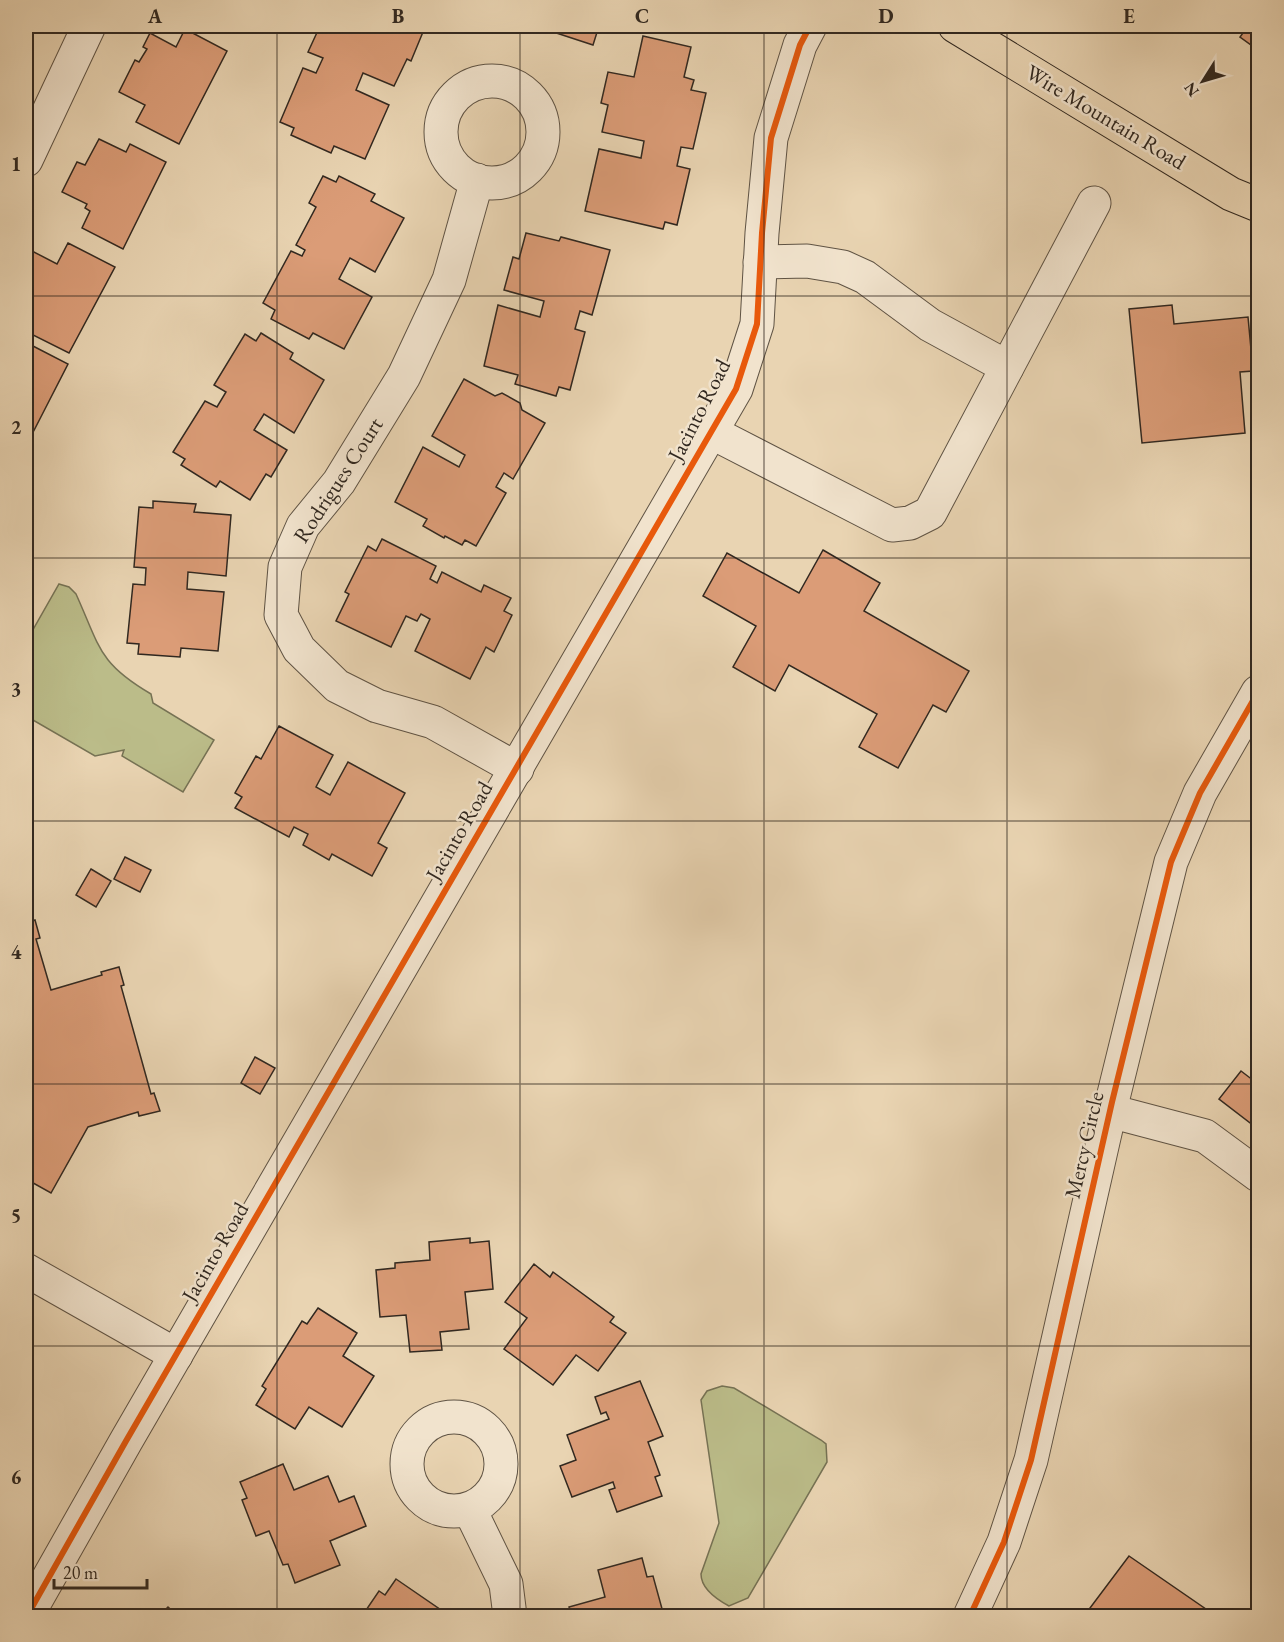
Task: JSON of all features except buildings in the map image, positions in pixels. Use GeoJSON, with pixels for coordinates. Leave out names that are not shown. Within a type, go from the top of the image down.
{"type":"FeatureCollection","features":[{"type":"Feature","properties":{"kind":"main road","name":"Wire Mountain Road"},"geometry":{"type":"LineString","coordinates":[[955,26],[1231,194],[1258,205]]}},
{"type":"Feature","properties":{"kind":"street"},"geometry":{"type":"LineString","coordinates":[[26,160],[89,26]]}},
{"type":"Feature","properties":{"kind":"street","name":"Jacinto Road"},"geometry":{"type":"LineString","coordinates":[[27,1617],[176,1355],[736,389],[757,324],[771,138],[800,45],[810,26]]}},
{"type":"Feature","properties":{"kind":"street","name":"Rodrigues Court"},"geometry":{"type":"LineString","coordinates":[[477,180],[449,280],[404,376],[339,482],[303,526],[285,567],[281,615],[299,649],[337,686],[377,706],[433,722],[517,769]]}},
{"type":"Feature","properties":{"kind":"street"},"geometry":{"type":"LineString","coordinates":[[711,432],[871,517],[892,525],[910,524],[930,513],[1094,203]]}},
{"type":"Feature","properties":{"kind":"street"},"geometry":{"type":"LineString","coordinates":[[760,262],[807,261],[843,267],[865,277],[922,320],[1007,367]]}},
{"type":"Feature","properties":{"kind":"street","name":"Mercy Circle"},"geometry":{"type":"LineString","coordinates":[[970,1617],[1004,1542],[1031,1460],[1110,1111],[1172,862],[1200,794],[1258,692]]}},
{"type":"Feature","properties":{"kind":"street"},"geometry":{"type":"LineString","coordinates":[[1110,1111],[1205,1136],[1258,1175]]}},
{"type":"Feature","properties":{"kind":"street"},"geometry":{"type":"LineString","coordinates":[[32,1273],[176,1355]]}},
{"type":"Feature","properties":{"kind":"street"},"geometry":{"type":"LineString","coordinates":[[470,1510],[506,1584],[510,1617]]}},
{"type":"Feature","properties":{"kind":"green space"},"geometry":{"type":"Polygon","coordinates":[[[59,584],[69,587],[76,594],[96,641],[110,663],[120,673],[151,694],[153,703],[214,740],[183,792],[122,756],[124,750],[95,756],[26,716],[26,642],[59,584]]]}},
{"type":"Feature","properties":{"kind":"green space"},"geometry":{"type":"Polygon","coordinates":[[[722,1386],[734,1388],[821,1440],[826,1444],[827,1462],[748,1598],[729,1606],[706,1589],[701,1574],[719,1523],[701,1400],[707,1391],[722,1386]]]}},
{"type":"Feature","properties":{"kind":"cycle path"},"geometry":{"type":"LineString","coordinates":[[27,1616],[126,1441],[736,389],[757,324],[762,233],[771,138],[800,45],[810,26]]}},
{"type":"Feature","properties":{"kind":"cycle path"},"geometry":{"type":"LineString","coordinates":[[970,1616],[1004,1542],[1031,1460],[1112,1102],[1171,862],[1200,793],[1258,692]]}}]}
